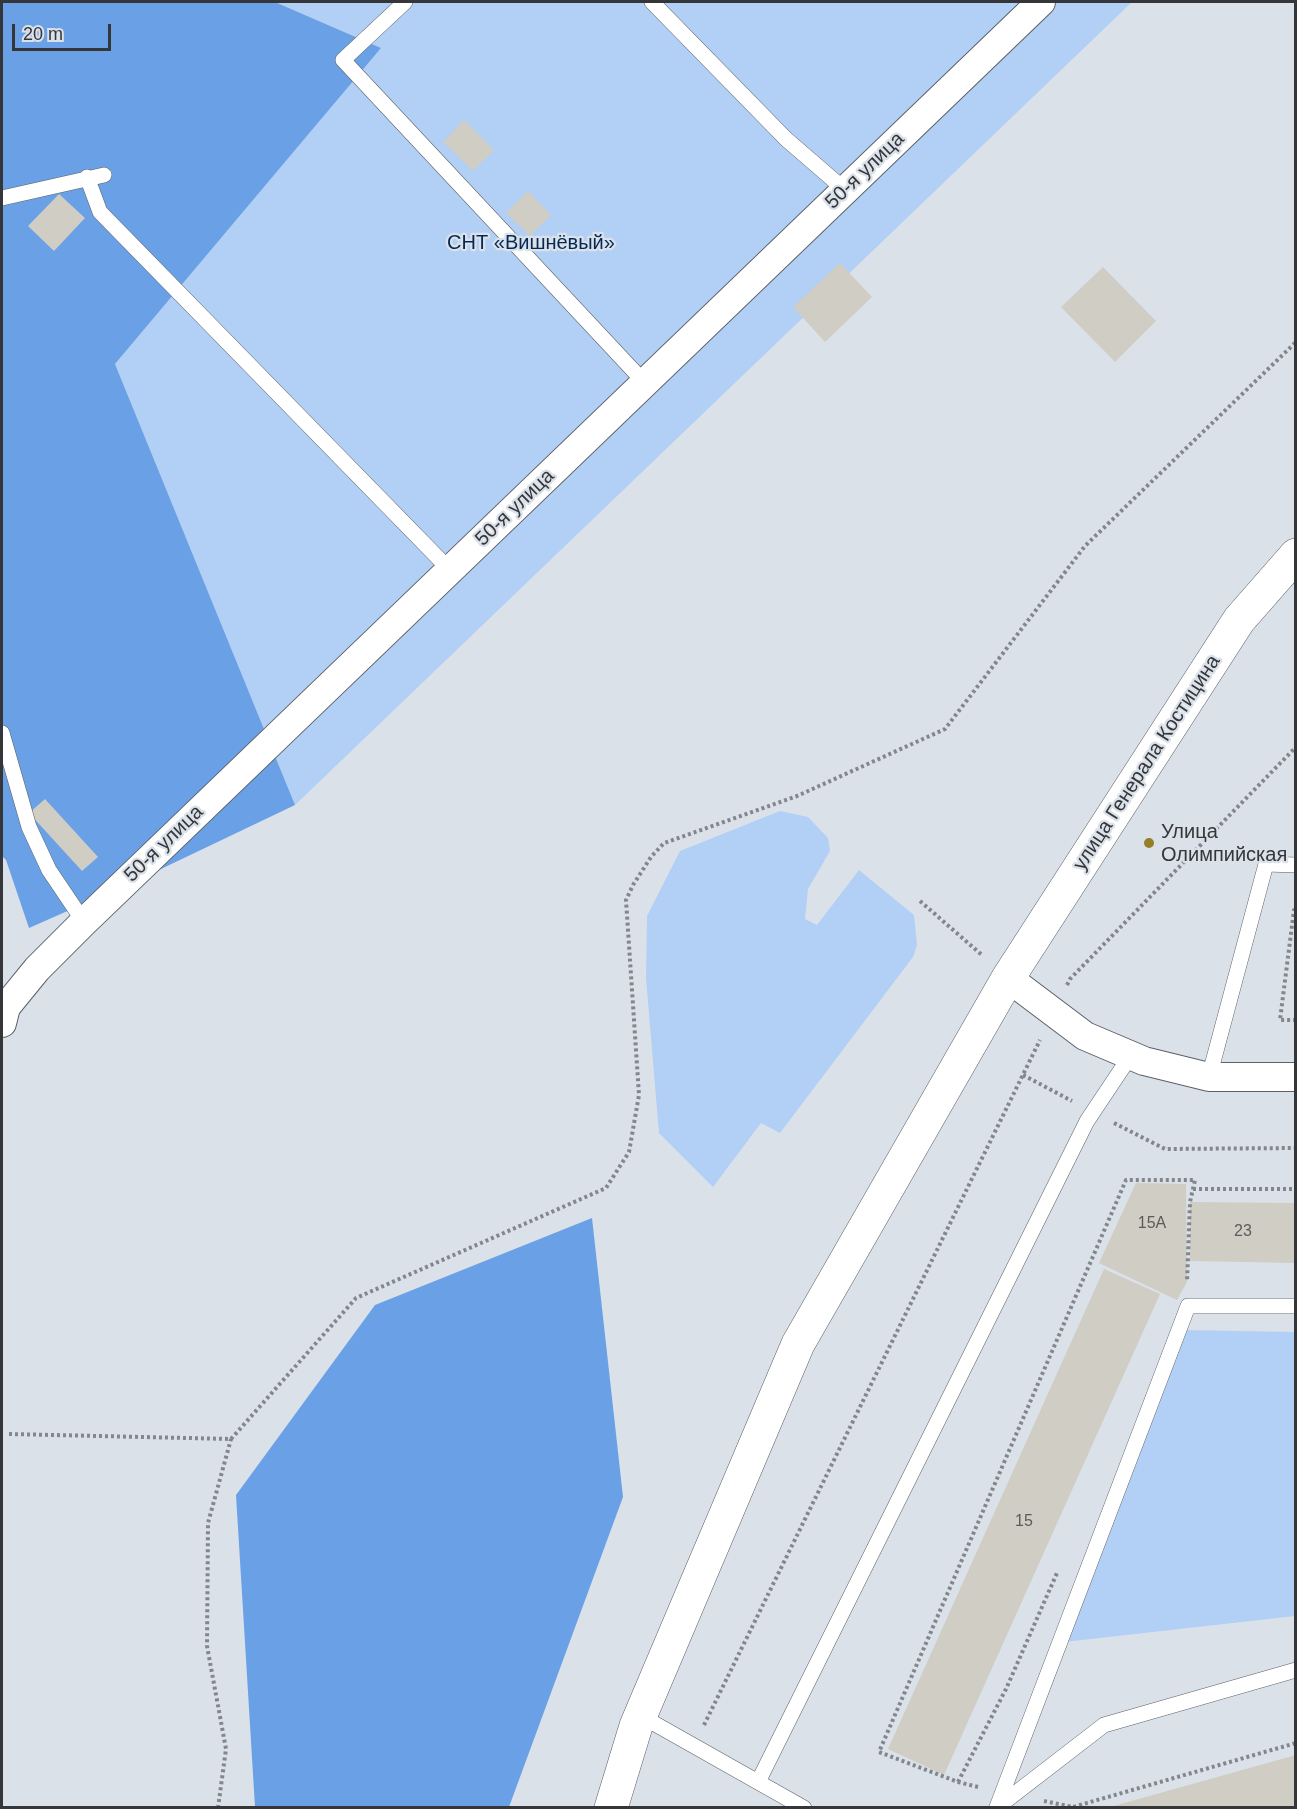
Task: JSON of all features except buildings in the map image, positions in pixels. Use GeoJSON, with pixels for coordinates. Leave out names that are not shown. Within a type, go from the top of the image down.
{"type":"FeatureCollection","features":[{"type":"Feature","properties":{"kind":"street","name":"50-я улица"},"geometry":{"type":"LineString","coordinates":[[2,1023],[6,1007],[37,969],[84,922],[845,190],[1035,3]]}},
{"type":"Feature","properties":{"kind":"street","name":"улица Генерала Костицина"},"geometry":{"type":"LineString","coordinates":[[611,1808],[641,1716],[798,1344],[1008,978],[1239,620],[1296,555]]}},
{"type":"Feature","properties":{"kind":"street"},"geometry":{"type":"LineString","coordinates":[[1008,978],[1085,1036],[1144,1061],[1209,1077],[1296,1077]]}},
{"type":"Feature","properties":{"kind":"lane"},"geometry":{"type":"LineString","coordinates":[[405,2],[343,60],[645,382]]}},
{"type":"Feature","properties":{"kind":"lane"},"geometry":{"type":"LineString","coordinates":[[652,2],[786,139],[845,190]]}},
{"type":"Feature","properties":{"kind":"lane"},"geometry":{"type":"LineString","coordinates":[[2,198],[104,175]]}},
{"type":"Feature","properties":{"kind":"lane"},"geometry":{"type":"LineString","coordinates":[[87,177],[100,212],[450,570]]}},
{"type":"Feature","properties":{"kind":"lane"},"geometry":{"type":"LineString","coordinates":[[2,733],[29,827],[49,870],[84,922]]}},
{"type":"Feature","properties":{"kind":"lane"},"geometry":{"type":"LineString","coordinates":[[1209,1077],[1266,864],[1296,865]]}},
{"type":"Feature","properties":{"kind":"lane"},"geometry":{"type":"LineString","coordinates":[[758,1782],[1086,1121],[1131,1055]]}},
{"type":"Feature","properties":{"kind":"lane"},"geometry":{"type":"LineString","coordinates":[[997,1807],[1188,1306],[1296,1306]]}},
{"type":"Feature","properties":{"kind":"lane"},"geometry":{"type":"LineString","coordinates":[[997,1807],[1104,1725],[1296,1670]]}},
{"type":"Feature","properties":{"kind":"lane"},"geometry":{"type":"LineString","coordinates":[[641,1716],[804,1808]]}},
{"type":"Feature","properties":{"kind":"path"},"geometry":{"type":"LineString","coordinates":[[218,1808],[226,1749],[207,1646],[208,1523],[231,1439],[356,1298],[606,1188],[629,1152],[639,1095],[626,900],[651,857],[664,843],[797,796],[945,729],[1085,546],[1296,342]]}},
{"type":"Feature","properties":{"kind":"path"},"geometry":{"type":"LineString","coordinates":[[694,1746],[1070,979],[1296,747]]}},
{"type":"Feature","properties":{"kind":"path"},"geometry":{"type":"LineString","coordinates":[[920,901],[1008,978]]}},
{"type":"Feature","properties":{"kind":"path"},"geometry":{"type":"LineString","coordinates":[[1296,910],[1294,910],[1280,1020],[1296,1020]]}},
{"type":"Feature","properties":{"kind":"path"},"geometry":{"type":"LineString","coordinates":[[1023,1075],[1165,1149],[1296,1148]]}},
{"type":"Feature","properties":{"kind":"path"},"geometry":{"type":"LineString","coordinates":[[958,1782],[879,1752],[1126,1180],[1195,1180],[1190,1202],[1186,1282],[1197,1282]]}},
{"type":"Feature","properties":{"kind":"path"},"geometry":{"type":"LineString","coordinates":[[1192,1189],[1296,1189]]}},
{"type":"Feature","properties":{"kind":"path"},"geometry":{"type":"LineString","coordinates":[[9,1434],[231,1439]]}},
{"type":"Feature","properties":{"kind":"path"},"geometry":{"type":"LineString","coordinates":[[1073,1807],[1296,1743]]}},
{"type":"Feature","properties":{"kind":"green space","name":"СНТ «Вишнёвый»"},"geometry":{"type":"Polygon","coordinates":[[[275,2],[1132,2],[295,805],[115,364],[381,48],[275,2]]]}},
{"type":"Feature","properties":{"kind":"green space"},"geometry":{"type":"Polygon","coordinates":[[[780,811],[808,817],[828,838],[830,851],[808,889],[805,919],[817,925],[859,870],[914,915],[917,945],[913,957],[780,1133],[761,1123],[713,1187],[659,1133],[646,978],[647,916],[680,851],[780,811]]]}},
{"type":"Feature","properties":{"kind":"green space"},"geometry":{"type":"Polygon","coordinates":[[[1183,1330],[1295,1332],[1295,1616],[1064,1642],[1183,1330]]]}},
{"type":"Feature","properties":{"kind":"shaded area"},"geometry":{"type":"Polygon","coordinates":[[[2,2],[275,2],[381,48],[115,364],[295,805],[140,879],[29,928],[6,860],[2,856],[2,2]]]}},
{"type":"Feature","properties":{"kind":"shaded area"},"geometry":{"type":"Polygon","coordinates":[[[592,1218],[623,1497],[509,1807],[255,1807],[236,1495],[375,1305],[592,1218]]]}},
{"type":"Feature","properties":{"kind":"place","name":"Улица Олимпийская"},"geometry":{"type":"Point","coordinates":[1149,843]}}]}
